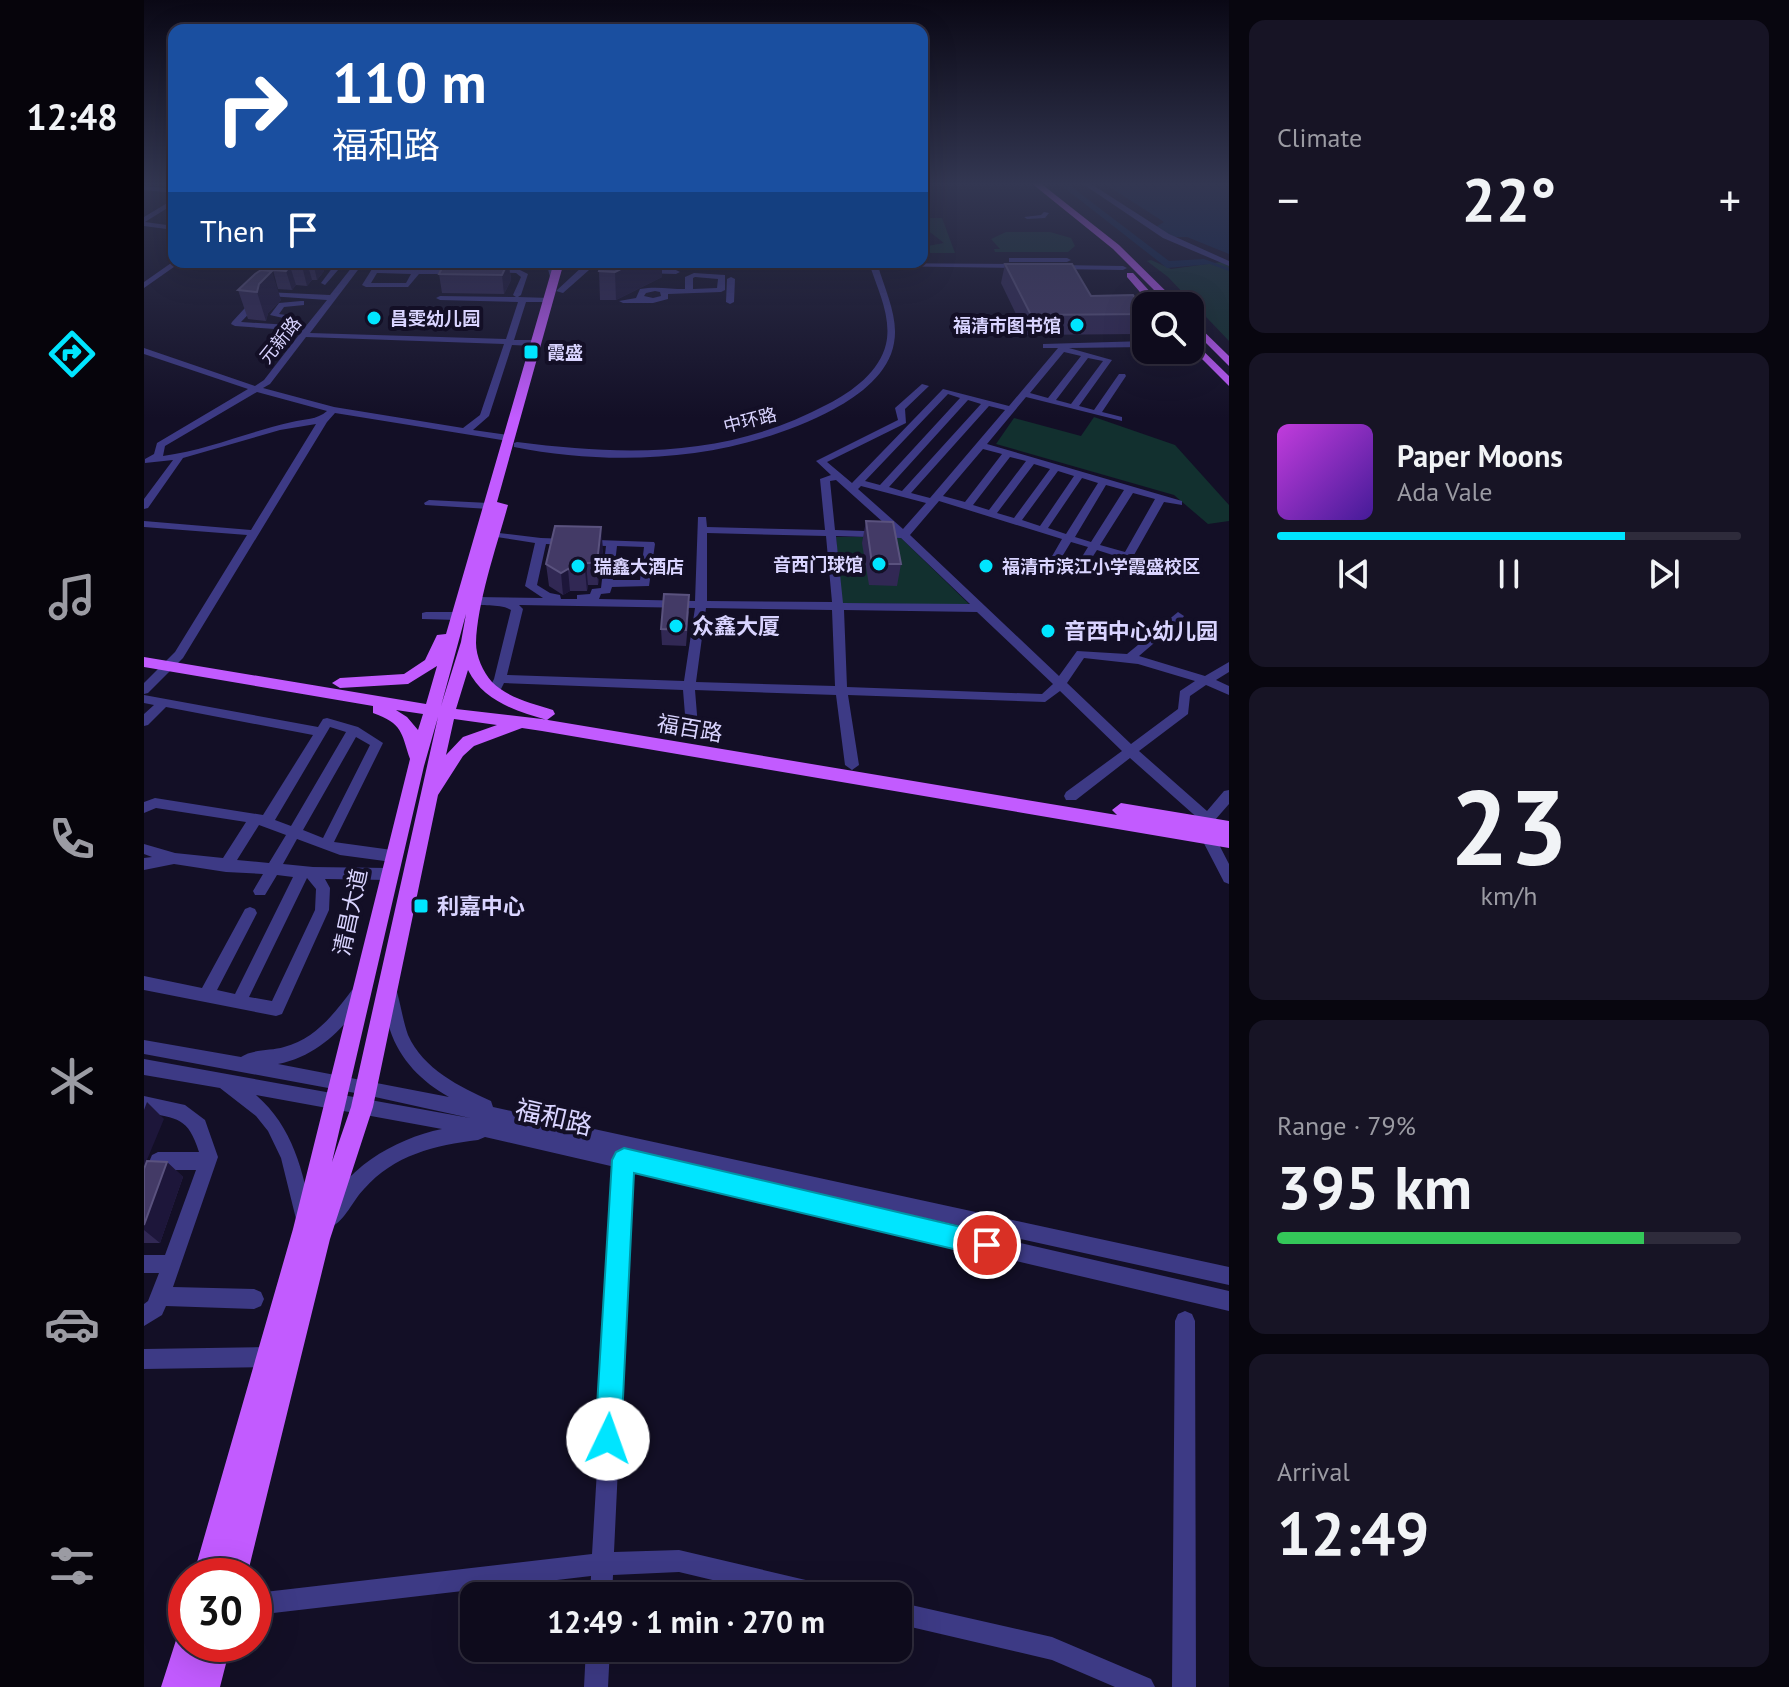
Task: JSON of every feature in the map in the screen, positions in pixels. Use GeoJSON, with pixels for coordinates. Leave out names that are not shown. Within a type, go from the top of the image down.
{"type":"FeatureCollection","features":[{"type":"Feature","properties":{"kind":"main road"},"geometry":{"type":"LineString","coordinates":[[1115,261],[1145,292]]}},
{"type":"Feature","properties":{"kind":"main road"},"geometry":{"type":"LineString","coordinates":[[1130,261],[1162,292]]}},
{"type":"Feature","properties":{"kind":"main road","name":"清昌大道"},"geometry":{"type":"LineString","coordinates":[[237,1558],[312,1234],[339,1092],[390,865],[416,766],[469,642],[534,343],[555,283]]}},
{"type":"Feature","properties":{"kind":"main road","name":"清昌大道"},"geometry":{"type":"LineString","coordinates":[[212,1558],[268,1357],[362,1107],[430,792],[456,620],[489,506],[513,442],[555,283]]}},
{"type":"Feature","properties":{"kind":"main road"},"geometry":{"type":"LineString","coordinates":[[1204,336],[1229,363]]}},
{"type":"Feature","properties":{"kind":"main road"},"geometry":{"type":"LineString","coordinates":[[1204,356],[1229,383]]}},
{"type":"Feature","properties":{"kind":"main road"},"geometry":{"type":"LineString","coordinates":[[416,766],[417,743],[412,730],[400,717],[343,701],[334,688],[399,681],[421,672],[431,663],[441,640],[456,620]]}},
{"type":"Feature","properties":{"kind":"main road"},"geometry":{"type":"LineString","coordinates":[[469,642],[473,670],[496,685],[507,701],[544,720]]}},
{"type":"Feature","properties":{"kind":"main road","name":"福百路"},"geometry":{"type":"LineString","coordinates":[[144,650],[174,661],[334,688],[852,765],[1214,830]]}},
{"type":"Feature","properties":{"kind":"main road","name":"福百路"},"geometry":{"type":"LineString","coordinates":[[144,662],[174,661]]}},
{"type":"Feature","properties":{"kind":"main road"},"geometry":{"type":"LineString","coordinates":[[430,792],[445,775],[458,750],[472,740],[544,720]]}},
{"type":"Feature","properties":{"kind":"main road","name":"福百路"},"geometry":{"type":"LineString","coordinates":[[544,720],[1214,830]]}},
{"type":"Feature","properties":{"kind":"main road"},"geometry":{"type":"LineString","coordinates":[[176,1687],[183,1662]]}},
{"type":"Feature","properties":{"kind":"main road"},"geometry":{"type":"LineString","coordinates":[[205,1687],[211,1662]]}},
{"type":"Feature","properties":{"kind":"street"},"geometry":{"type":"LineString","coordinates":[[928,262],[1119,264]]}},
{"type":"Feature","properties":{"kind":"street"},"geometry":{"type":"LineString","coordinates":[[144,283],[168,266]]}},
{"type":"Feature","properties":{"kind":"street"},"geometry":{"type":"LineString","coordinates":[[161,273],[168,267]]}},
{"type":"Feature","properties":{"kind":"street"},"geometry":{"type":"LineString","coordinates":[[144,283],[172,268]]}},
{"type":"Feature","properties":{"kind":"street"},"geometry":{"type":"LineString","coordinates":[[325,283],[337,268]]}},
{"type":"Feature","properties":{"kind":"street","name":"元新路"},"geometry":{"type":"LineString","coordinates":[[146,461],[159,455],[160,445],[267,382],[356,268]]}},
{"type":"Feature","properties":{"kind":"street"},"geometry":{"type":"LineString","coordinates":[[418,268],[408,285],[366,285],[375,271],[418,268],[461,272]]}},
{"type":"Feature","properties":{"kind":"street"},"geometry":{"type":"LineString","coordinates":[[464,432],[484,416],[509,343],[525,276],[506,269],[481,271],[482,268]]}},
{"type":"Feature","properties":{"kind":"street"},"geometry":{"type":"LineString","coordinates":[[440,298],[520,297],[586,268]]}},
{"type":"Feature","properties":{"kind":"street"},"geometry":{"type":"LineString","coordinates":[[674,289],[676,268]]}},
{"type":"Feature","properties":{"kind":"street"},"geometry":{"type":"LineString","coordinates":[[854,268],[874,277],[898,268]]}},
{"type":"Feature","properties":{"kind":"street","name":"中环路"},"geometry":{"type":"LineString","coordinates":[[328,415],[464,432],[570,452],[652,453],[698,449],[770,434],[799,423],[853,394],[882,361],[890,345],[890,325],[871,268]]}},
{"type":"Feature","properties":{"kind":"street"},"geometry":{"type":"LineString","coordinates":[[639,271],[676,272]]}},
{"type":"Feature","properties":{"kind":"street"},"geometry":{"type":"LineString","coordinates":[[689,290],[689,277],[722,277],[730,302]]}},
{"type":"Feature","properties":{"kind":"street"},"geometry":{"type":"LineString","coordinates":[[726,290],[731,279]]}},
{"type":"Feature","properties":{"kind":"street"},"geometry":{"type":"LineString","coordinates":[[261,285],[274,287],[235,324],[308,332],[534,343]]}},
{"type":"Feature","properties":{"kind":"street"},"geometry":{"type":"LineString","coordinates":[[623,301],[661,300],[665,297],[662,291],[674,289],[726,290]]}},
{"type":"Feature","properties":{"kind":"street"},"geometry":{"type":"LineString","coordinates":[[268,294],[304,300]]}},
{"type":"Feature","properties":{"kind":"street"},"geometry":{"type":"LineString","coordinates":[[289,318],[274,315],[282,305],[334,298]]}},
{"type":"Feature","properties":{"kind":"street"},"geometry":{"type":"LineString","coordinates":[[281,328],[304,300]]}},
{"type":"Feature","properties":{"kind":"street"},"geometry":{"type":"LineString","coordinates":[[1046,346],[1132,345]]}},
{"type":"Feature","properties":{"kind":"street"},"geometry":{"type":"LineString","coordinates":[[1063,347],[1108,360],[1073,407]]}},
{"type":"Feature","properties":{"kind":"street"},"geometry":{"type":"LineString","coordinates":[[904,535],[1063,347]]}},
{"type":"Feature","properties":{"kind":"street","name":"中环路"},"geometry":{"type":"LineString","coordinates":[[144,351],[252,391]]}},
{"type":"Feature","properties":{"kind":"street"},"geometry":{"type":"LineString","coordinates":[[1050,401],[1086,355]]}},
{"type":"Feature","properties":{"kind":"street","name":"中环路"},"geometry":{"type":"LineString","coordinates":[[144,358],[328,415],[513,442]]}},
{"type":"Feature","properties":{"kind":"street"},"geometry":{"type":"LineString","coordinates":[[1096,413],[1122,376]]}},
{"type":"Feature","properties":{"kind":"street"},"geometry":{"type":"LineString","coordinates":[[925,386],[900,408],[903,421],[821,461],[856,485],[979,608],[1214,830],[1229,858]]}},
{"type":"Feature","properties":{"kind":"street"},"geometry":{"type":"LineString","coordinates":[[856,485],[946,391],[1011,409]]}},
{"type":"Feature","properties":{"kind":"street"},"geometry":{"type":"LineString","coordinates":[[1024,394],[1119,419]]}},
{"type":"Feature","properties":{"kind":"street"},"geometry":{"type":"LineString","coordinates":[[883,488],[966,397]]}},
{"type":"Feature","properties":{"kind":"street"},"geometry":{"type":"LineString","coordinates":[[905,494],[987,403]]}},
{"type":"Feature","properties":{"kind":"street"},"geometry":{"type":"LineString","coordinates":[[146,461],[179,459],[212,445],[328,415]]}},
{"type":"Feature","properties":{"kind":"street"},"geometry":{"type":"LineString","coordinates":[[144,690],[174,661],[328,415]]}},
{"type":"Feature","properties":{"kind":"street"},"geometry":{"type":"LineString","coordinates":[[906,433],[949,446],[1008,453],[1178,503]]}},
{"type":"Feature","properties":{"kind":"street"},"geometry":{"type":"LineString","coordinates":[[967,506],[1008,453]]}},
{"type":"Feature","properties":{"kind":"street"},"geometry":{"type":"LineString","coordinates":[[144,506],[179,459]]}},
{"type":"Feature","properties":{"kind":"street"},"geometry":{"type":"LineString","coordinates":[[991,514],[1032,460]]}},
{"type":"Feature","properties":{"kind":"street"},"geometry":{"type":"LineString","coordinates":[[1016,522],[1056,467]]}},
{"type":"Feature","properties":{"kind":"street"},"geometry":{"type":"LineString","coordinates":[[1042,530],[1080,474]]}},
{"type":"Feature","properties":{"kind":"street"},"geometry":{"type":"LineString","coordinates":[[840,476],[825,479],[838,606],[841,689],[852,765]]}},
{"type":"Feature","properties":{"kind":"street"},"geometry":{"type":"LineString","coordinates":[[1056,558],[1104,481]]}},
{"type":"Feature","properties":{"kind":"street"},"geometry":{"type":"LineString","coordinates":[[856,485],[967,506],[1126,556]]}},
{"type":"Feature","properties":{"kind":"street"},"geometry":{"type":"LineString","coordinates":[[1082,565],[1130,489]]}},
{"type":"Feature","properties":{"kind":"street"},"geometry":{"type":"LineString","coordinates":[[1117,576],[1161,498]]}},
{"type":"Feature","properties":{"kind":"street"},"geometry":{"type":"LineString","coordinates":[[429,503],[489,506]]}},
{"type":"Feature","properties":{"kind":"street"},"geometry":{"type":"LineString","coordinates":[[144,524],[255,533]]}},
{"type":"Feature","properties":{"kind":"street"},"geometry":{"type":"LineString","coordinates":[[692,727],[689,687],[701,605],[702,525],[832,534],[904,535]]}},
{"type":"Feature","properties":{"kind":"street"},"geometry":{"type":"LineString","coordinates":[[494,534],[541,541],[650,544],[645,584],[607,583]]}},
{"type":"Feature","properties":{"kind":"street"},"geometry":{"type":"LineString","coordinates":[[541,541],[531,586],[547,596],[595,597],[596,591],[606,591],[612,543]]}},
{"type":"Feature","properties":{"kind":"street"},"geometry":{"type":"LineString","coordinates":[[506,602],[537,589]]}},
{"type":"Feature","properties":{"kind":"street"},"geometry":{"type":"LineString","coordinates":[[476,601],[979,608]]}},
{"type":"Feature","properties":{"kind":"street"},"geometry":{"type":"LineString","coordinates":[[506,602],[517,609],[496,685],[841,689],[1045,698],[1060,684],[1081,654],[1131,657],[1229,691]]}},
{"type":"Feature","properties":{"kind":"street"},"geometry":{"type":"LineString","coordinates":[[426,616],[456,620]]}},
{"type":"Feature","properties":{"kind":"street"},"geometry":{"type":"LineString","coordinates":[[1131,657],[1178,616]]}},
{"type":"Feature","properties":{"kind":"street"},"geometry":{"type":"LineString","coordinates":[[1071,796],[1184,711],[1184,694],[1229,666]]}},
{"type":"Feature","properties":{"kind":"street"},"geometry":{"type":"LineString","coordinates":[[144,699],[321,732]]}},
{"type":"Feature","properties":{"kind":"street"},"geometry":{"type":"LineString","coordinates":[[144,722],[162,704]]}},
{"type":"Feature","properties":{"kind":"street"},"geometry":{"type":"LineString","coordinates":[[226,866],[327,722],[354,730],[377,743],[326,845]]}},
{"type":"Feature","properties":{"kind":"street"},"geometry":{"type":"LineString","coordinates":[[260,891],[354,730]]}},
{"type":"Feature","properties":{"kind":"street"},"geometry":{"type":"LineString","coordinates":[[1229,795],[1214,830],[1229,878]]}},
{"type":"Feature","properties":{"kind":"street"},"geometry":{"type":"LineString","coordinates":[[144,808],[155,803],[261,820],[390,865]]}},
{"type":"Feature","properties":{"kind":"street"},"geometry":{"type":"LineString","coordinates":[[144,849],[175,859],[271,871],[308,873],[390,865]]}},
{"type":"Feature","properties":{"kind":"street"},"geometry":{"type":"LineString","coordinates":[[144,864],[175,859]]}},
{"type":"Feature","properties":{"kind":"street"},"geometry":{"type":"LineString","coordinates":[[239,1002],[308,873]]}},
{"type":"Feature","properties":{"kind":"street"},"geometry":{"type":"LineString","coordinates":[[144,983],[276,1009],[322,910],[323,888],[308,873]]}},
{"type":"Feature","properties":{"kind":"street"},"geometry":{"type":"LineString","coordinates":[[206,996],[250,913]]}},
{"type":"Feature","properties":{"kind":"street"},"geometry":{"type":"LineString","coordinates":[[227,1062],[261,1060],[305,1049],[326,1036],[365,985]]}},
{"type":"Feature","properties":{"kind":"street"},"geometry":{"type":"LineString","coordinates":[[387,987],[401,1036],[423,1070],[505,1125]]}},
{"type":"Feature","properties":{"kind":"street","name":"福和路"},"geometry":{"type":"LineString","coordinates":[[144,1047],[227,1062],[339,1092],[362,1107],[505,1125],[1229,1276]]}},
{"type":"Feature","properties":{"kind":"street","name":"福和路"},"geometry":{"type":"LineString","coordinates":[[144,1067],[216,1080],[339,1092],[366,1087],[624,1160],[1229,1301]]}},
{"type":"Feature","properties":{"kind":"street"},"geometry":{"type":"LineString","coordinates":[[216,1080],[252,1103],[279,1133],[291,1156],[312,1234]]}},
{"type":"Feature","properties":{"kind":"street"},"geometry":{"type":"LineString","coordinates":[[144,1104],[179,1111],[199,1126],[209,1157],[160,1296],[155,1308],[144,1316]]}},
{"type":"Feature","properties":{"kind":"street"},"geometry":{"type":"LineString","coordinates":[[312,1234],[379,1162],[399,1149],[419,1141],[505,1125]]}},
{"type":"Feature","properties":{"kind":"street"},"geometry":{"type":"LineString","coordinates":[[601,1582],[624,1160]]}},
{"type":"Feature","properties":{"kind":"street"},"geometry":{"type":"LineString","coordinates":[[144,1197],[158,1161],[207,1161]]}},
{"type":"Feature","properties":{"kind":"street"},"geometry":{"type":"LineString","coordinates":[[144,1264],[171,1264]]}},
{"type":"Feature","properties":{"kind":"street"},"geometry":{"type":"LineString","coordinates":[[160,1296],[254,1299]]}},
{"type":"Feature","properties":{"kind":"street"},"geometry":{"type":"LineString","coordinates":[[1184,1687],[1185,1321]]}},
{"type":"Feature","properties":{"kind":"street"},"geometry":{"type":"LineString","coordinates":[[144,1359],[268,1357]]}},
{"type":"Feature","properties":{"kind":"street"},"geometry":{"type":"LineString","coordinates":[[272,1602],[602,1564],[679,1561],[768,1582]]}},
{"type":"Feature","properties":{"kind":"street"},"geometry":{"type":"LineString","coordinates":[[912,1616],[1052,1649],[1143,1687]]}},
{"type":"Feature","properties":{"kind":"street"},"geometry":{"type":"LineString","coordinates":[[596,1687],[597,1662]]}},
{"type":"Feature","properties":{"kind":"green space"},"geometry":{"type":"Polygon","coordinates":[[[1147,261],[1171,269],[1229,261],[1229,341],[1204,315],[1204,292],[1182,292],[1147,261]]]}},
{"type":"Feature","properties":{"kind":"green space"},"geometry":{"type":"Polygon","coordinates":[[[1094,417],[1175,445],[1229,505],[1229,521],[1208,524],[1174,495],[996,444],[1014,418],[1081,436],[1094,417]]]}},
{"type":"Feature","properties":{"kind":"green space"},"geometry":{"type":"Polygon","coordinates":[[[836,537],[900,537],[970,605],[842,603],[836,537]]]}},
{"type":"Feature","properties":{"kind":"water"},"geometry":{"type":"Polygon","coordinates":[[[1158,261],[1209,261],[1229,268],[1229,271],[1210,264],[1167,268],[1158,261]]]}},
{"type":"Feature","properties":{"kind":"building"},"geometry":{"type":"Polygon","coordinates":[[[1005,264],[1072,264],[1091,296],[1132,295],[1132,314],[1031,315],[1005,264]]]}},
{"type":"Feature","properties":{"kind":"building"},"geometry":{"type":"Polygon","coordinates":[[[442,268],[505,268],[502,275],[439,274],[442,268]]]}},
{"type":"Feature","properties":{"kind":"building"},"geometry":{"type":"Polygon","coordinates":[[[600,268],[623,268],[615,272],[599,271],[600,268]]]}},
{"type":"Feature","properties":{"kind":"building"},"geometry":{"type":"Polygon","coordinates":[[[261,270],[272,271],[259,284],[257,292],[238,290],[255,274],[261,270]]]}},
{"type":"Feature","properties":{"kind":"building"},"geometry":{"type":"Polygon","coordinates":[[[866,521],[893,522],[901,564],[872,564],[866,521]]]}},
{"type":"Feature","properties":{"kind":"building"},"geometry":{"type":"Polygon","coordinates":[[[555,526],[601,527],[597,563],[586,563],[585,570],[568,569],[561,573],[546,564],[555,526]]]}},
{"type":"Feature","properties":{"kind":"building"},"geometry":{"type":"Polygon","coordinates":[[[664,594],[689,595],[686,630],[661,629],[664,594]]]}},
{"type":"Feature","properties":{"kind":"building"},"geometry":{"type":"Polygon","coordinates":[[[147,1161],[167,1162],[144,1225],[144,1169],[147,1161]]]}},
{"type":"Feature","properties":{"kind":"place","name":"昌雯幼儿园"},"geometry":{"type":"Point","coordinates":[374,318]}},
{"type":"Feature","properties":{"kind":"place","name":"福清市图书馆"},"geometry":{"type":"Point","coordinates":[1077,325]}},
{"type":"Feature","properties":{"kind":"place","name":"霞盛"},"geometry":{"type":"Point","coordinates":[531,352]}},
{"type":"Feature","properties":{"kind":"place","name":"音西门球馆"},"geometry":{"type":"Point","coordinates":[879,564]}},
{"type":"Feature","properties":{"kind":"place","name":"瑞鑫大酒店"},"geometry":{"type":"Point","coordinates":[578,566]}},
{"type":"Feature","properties":{"kind":"place","name":"福清市滨江小学霞盛校区"},"geometry":{"type":"Point","coordinates":[986,566]}},
{"type":"Feature","properties":{"kind":"place","name":"众鑫大厦"},"geometry":{"type":"Point","coordinates":[676,626]}},
{"type":"Feature","properties":{"kind":"place","name":"音西中心幼儿园"},"geometry":{"type":"Point","coordinates":[1048,631]}},
{"type":"Feature","properties":{"kind":"place","name":"利嘉中心"},"geometry":{"type":"Point","coordinates":[421,906]}},
{"type":"Feature","properties":{"kind":"route"},"geometry":{"type":"LineString","coordinates":[[608,1439],[624,1160],[987,1245]]}}]}
